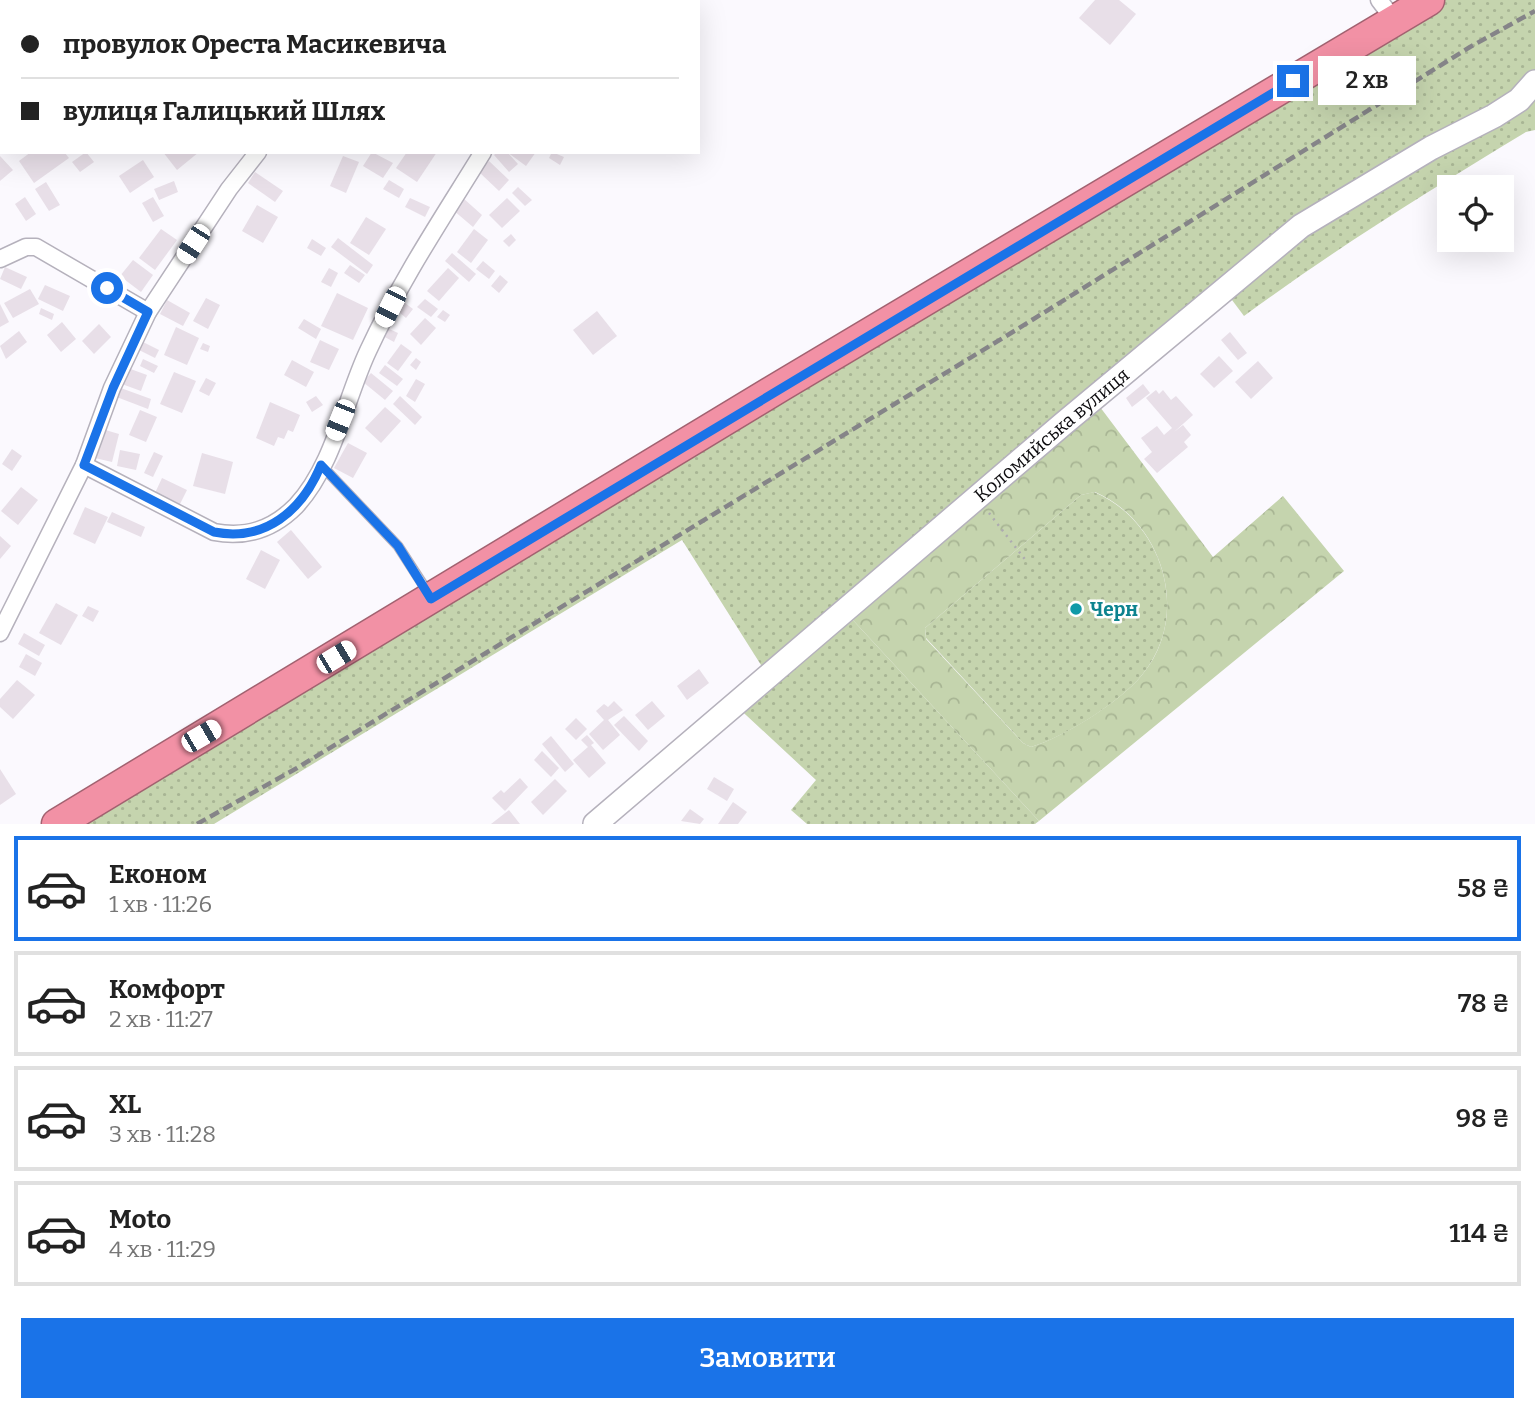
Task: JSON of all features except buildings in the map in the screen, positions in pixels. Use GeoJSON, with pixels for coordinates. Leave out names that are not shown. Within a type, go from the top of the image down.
{"type":"FeatureCollection","features":[{"type":"Feature","properties":{"kind":"highway"},"geometry":{"type":"LineString","coordinates":[[57,824],[769,393],[1387,10],[1429,0]]}},
{"type":"Feature","properties":{"kind":"street","name":"Коломийська вулиця"},"geometry":{"type":"LineString","coordinates":[[595,824],[978,500],[1063,424],[1301,226],[1387,173],[1494,116],[1519,100],[1535,82]]}},
{"type":"Feature","properties":{"kind":"street"},"geometry":{"type":"LineString","coordinates":[[0,633],[84,465],[113,388],[148,312],[229,189],[256,154]]}},
{"type":"Feature","properties":{"kind":"street"},"geometry":{"type":"LineString","coordinates":[[84,465],[214,532],[234,536],[252,534],[284,517],[298,503],[321,465],[367,352],[390,307],[482,154]]}},
{"type":"Feature","properties":{"kind":"street"},"geometry":{"type":"LineString","coordinates":[[0,259],[26,247],[36,247],[148,312]]}},
{"type":"Feature","properties":{"kind":"lane"},"geometry":{"type":"LineString","coordinates":[[321,465],[398,546],[431,599]]}},
{"type":"Feature","properties":{"kind":"path"},"geometry":{"type":"LineString","coordinates":[[978,500],[1027,562]]}},
{"type":"Feature","properties":{"kind":"green space"},"geometry":{"type":"Polygon","coordinates":[[[1421,0],[1535,0],[1535,130],[1526,132],[1456,175],[1437,175],[1437,187],[1313,267],[1244,316],[1229,296],[851,618],[1039,821],[1035,824],[807,824],[791,810],[816,780],[732,702],[766,673],[682,540],[214,824],[47,824],[1421,0]]]}},
{"type":"Feature","properties":{"kind":"green space"},"geometry":{"type":"Polygon","coordinates":[[[1097,403],[1213,557],[1283,496],[1344,571],[1039,821],[851,618],[1097,403]],[[1095,492],[1081,495],[925,628],[926,639],[1023,743],[1031,747],[1059,735],[1106,707],[1142,675],[1157,651],[1165,625],[1167,598],[1163,572],[1153,547],[1138,524],[1119,506],[1095,492]]]}},
{"type":"Feature","properties":{"kind":"green space"},"geometry":{"type":"Polygon","coordinates":[[[1094,492],[1118,506],[1138,524],[1153,547],[1163,572],[1167,598],[1165,625],[1157,651],[1142,675],[1120,696],[1075,727],[1031,747],[1023,743],[926,638],[925,628],[1081,495],[1094,492]]]}},
{"type":"Feature","properties":{"kind":"railway"},"geometry":{"type":"LineString","coordinates":[[197,824],[297,768],[1016,330],[1470,47],[1535,11]]}},
{"type":"Feature","properties":{"kind":"place","name":"Черн"},"geometry":{"type":"Point","coordinates":[1076,609]}},
{"type":"Feature","properties":{"kind":"route"},"geometry":{"type":"LineString","coordinates":[[107,288],[148,312],[113,388],[84,465],[214,532],[234,536],[252,534],[284,517],[298,503],[321,465],[398,546],[423,582],[431,599],[536,533],[1293,81]]}}]}
